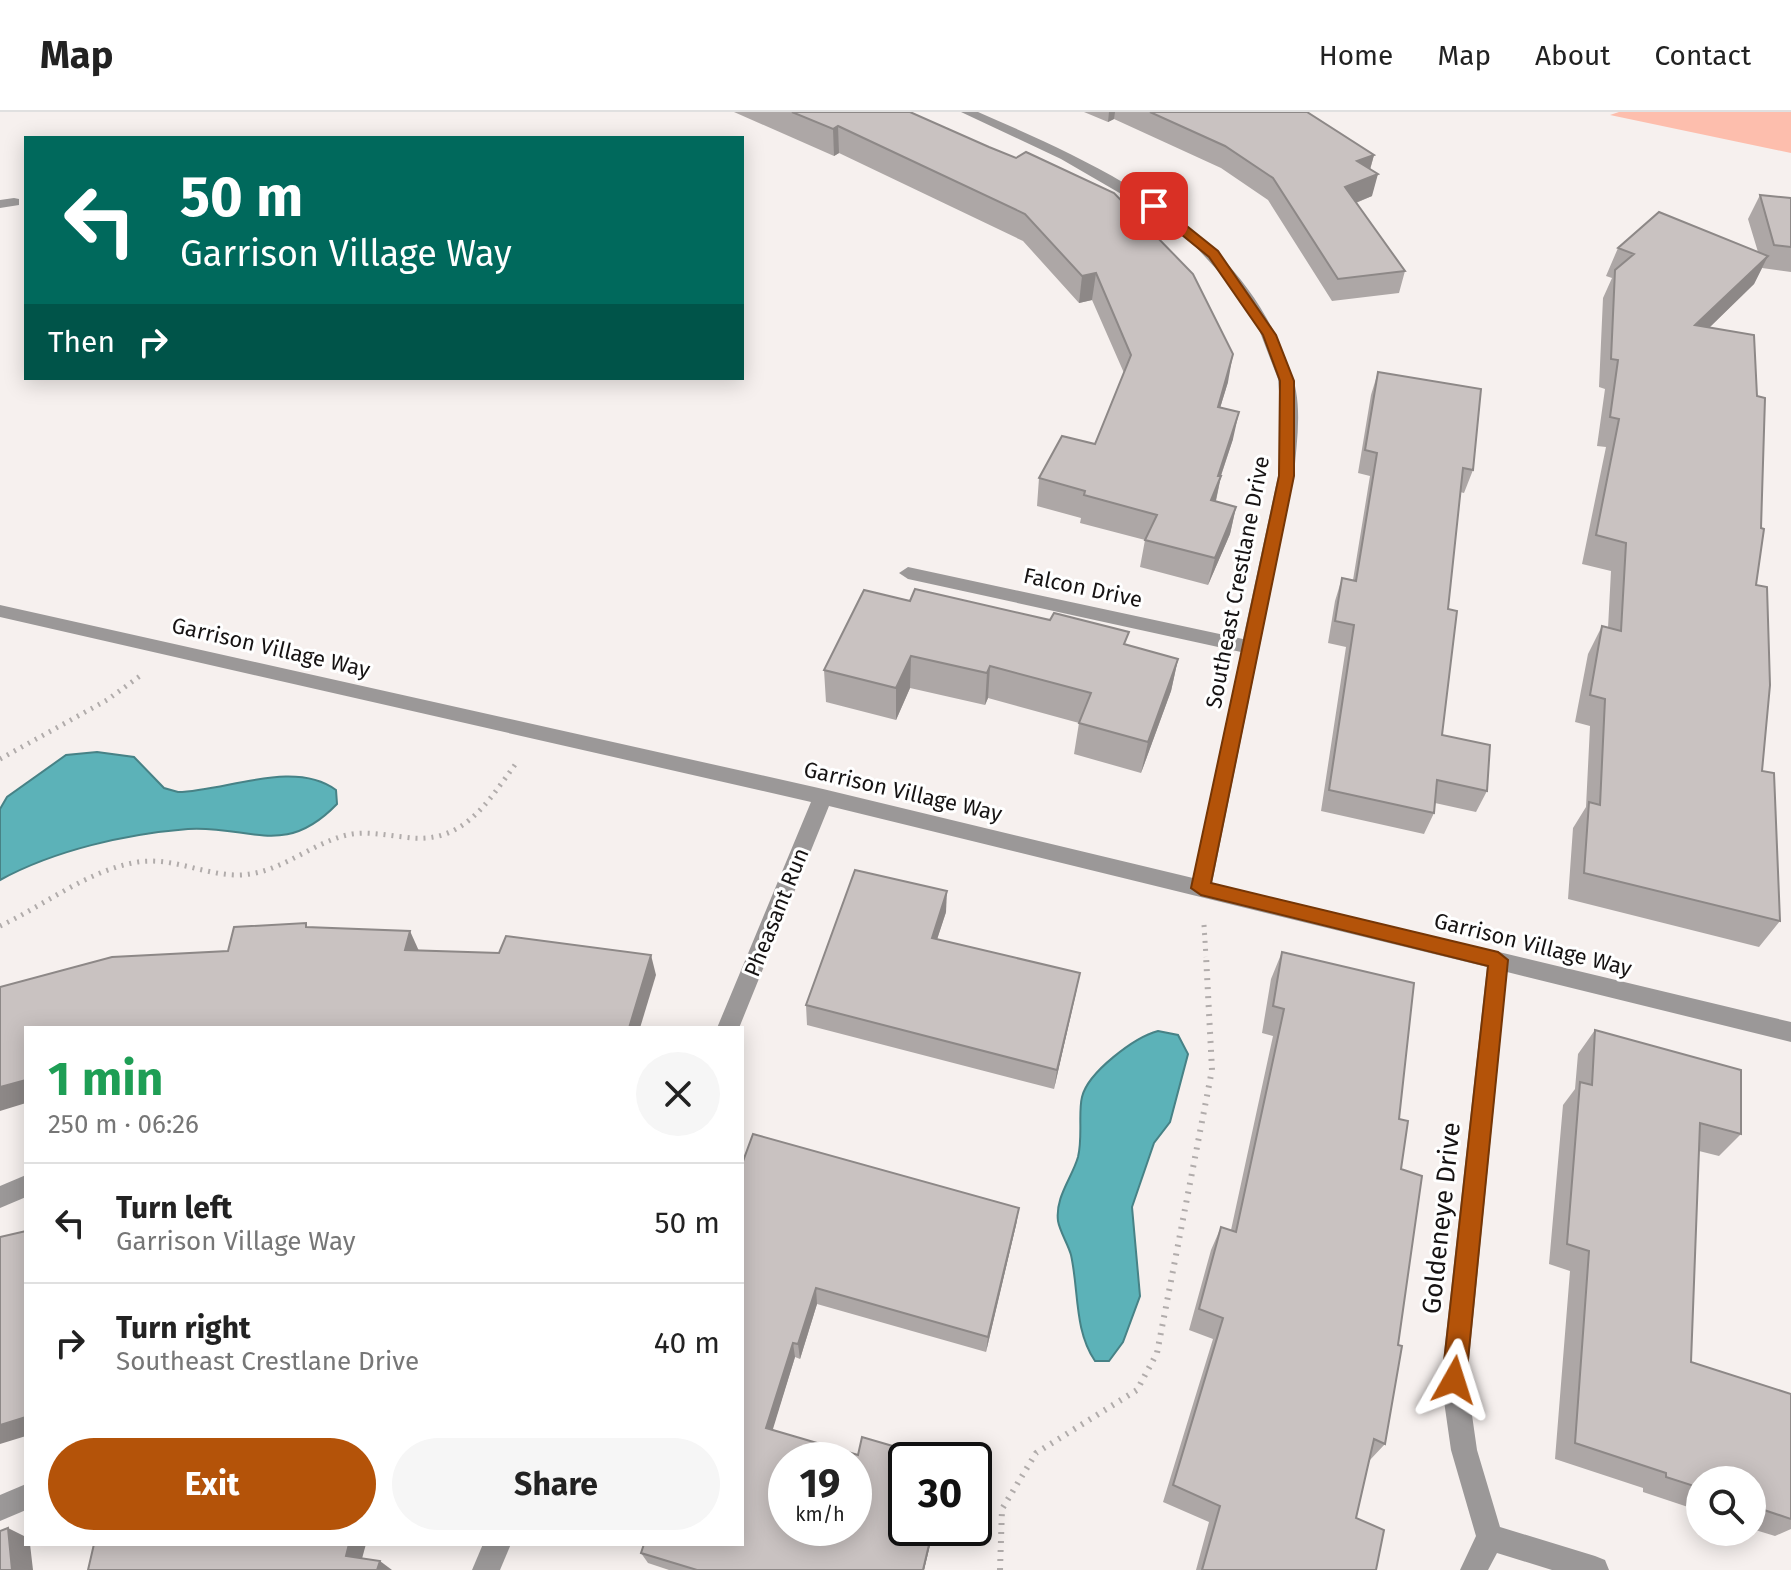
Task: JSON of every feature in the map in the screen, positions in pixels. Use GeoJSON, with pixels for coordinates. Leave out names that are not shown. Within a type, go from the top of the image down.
{"type":"FeatureCollection","features":[{"type":"Feature","properties":{"kind":"street","name":"Southeast Crestlane Drive"},"geometry":{"type":"LineString","coordinates":[[967,112],[1077,160],[1131,189],[1177,222],[1214,254],[1269,335],[1287,381],[1286,476],[1248,647],[1201,888]]}},
{"type":"Feature","properties":{"kind":"street","name":"Falcon Drive"},"geometry":{"type":"LineString","coordinates":[[908,573],[1248,647]]}},
{"type":"Feature","properties":{"kind":"street","name":"Garrison Village Way"},"geometry":{"type":"LineString","coordinates":[[0,611],[823,797],[1791,1032]]}},
{"type":"Feature","properties":{"kind":"street","name":"Pheasant Run"},"geometry":{"type":"LineString","coordinates":[[729,1026],[823,797]]}},
{"type":"Feature","properties":{"kind":"street","name":"Goldeneye Drive"},"geometry":{"type":"LineString","coordinates":[[1490,1537],[1464,1450],[1454,1380],[1498,960]]}},
{"type":"Feature","properties":{"kind":"street"},"geometry":{"type":"LineString","coordinates":[[0,1197],[24,1187]]}},
{"type":"Feature","properties":{"kind":"street"},"geometry":{"type":"LineString","coordinates":[[0,1508],[24,1498]]}},
{"type":"Feature","properties":{"kind":"street"},"geometry":{"type":"LineString","coordinates":[[1474,1570],[1490,1537],[1595,1570]]}},
{"type":"Feature","properties":{"kind":"street"},"geometry":{"type":"LineString","coordinates":[[486,1570],[496,1546]]}},
{"type":"Feature","properties":{"kind":"path"},"geometry":{"type":"LineString","coordinates":[[0,759],[114,698],[164,648]]}},
{"type":"Feature","properties":{"kind":"path"},"geometry":{"type":"LineString","coordinates":[[0,926],[99,874],[140,861],[190,865],[234,875],[271,870],[344,835],[378,831],[418,841],[449,835],[481,814],[540,733]]}},
{"type":"Feature","properties":{"kind":"path"},"geometry":{"type":"LineString","coordinates":[[1000,1570],[1002,1509],[1036,1453],[1137,1390],[1157,1353],[1212,1070],[1201,888]]}},
{"type":"Feature","properties":{"kind":"shaded area"},"geometry":{"type":"Polygon","coordinates":[[[1619,112],[1791,112],[1791,153],[1610,115],[1619,112]]]}},
{"type":"Feature","properties":{"kind":"water"},"geometry":{"type":"Polygon","coordinates":[[[97,752],[134,757],[164,788],[178,792],[259,779],[300,777],[319,781],[336,790],[337,804],[318,821],[300,831],[283,835],[188,829],[140,835],[67,852],[0,880],[0,809],[7,797],[66,755],[97,752]]]}},
{"type":"Feature","properties":{"kind":"water"},"geometry":{"type":"Polygon","coordinates":[[[1158,1031],[1178,1035],[1188,1054],[1170,1122],[1154,1143],[1132,1207],[1140,1296],[1123,1342],[1109,1361],[1095,1361],[1080,1323],[1071,1255],[1058,1221],[1059,1204],[1078,1157],[1081,1103],[1086,1087],[1114,1057],[1137,1040],[1158,1031]]]}},
{"type":"Feature","properties":{"kind":"building"},"geometry":{"type":"Polygon","coordinates":[[[792,112],[910,112],[1016,158],[1026,152],[1114,193],[1193,274],[1233,354],[1218,407],[1239,412],[1211,500],[1236,507],[1215,558],[1145,540],[1157,515],[1084,495],[1085,491],[1039,478],[1062,436],[1095,444],[1131,355],[1096,273],[1082,276],[1025,214],[838,126],[833,129],[792,112]]]}},
{"type":"Feature","properties":{"kind":"building"},"geometry":{"type":"Polygon","coordinates":[[[1150,112],[1307,112],[1374,155],[1357,161],[1378,174],[1345,187],[1405,271],[1338,279],[1273,178],[1225,146],[1150,112]]]}},
{"type":"Feature","properties":{"kind":"building"},"geometry":{"type":"Polygon","coordinates":[[[1760,195],[1791,198],[1791,247],[1774,245],[1760,195]]]}},
{"type":"Feature","properties":{"kind":"building"},"geometry":{"type":"Polygon","coordinates":[[[1659,212],[1768,256],[1695,325],[1754,335],[1757,396],[1765,398],[1761,528],[1764,529],[1756,585],[1767,587],[1770,685],[1762,771],[1774,773],[1780,921],[1584,873],[1589,802],[1600,805],[1605,699],[1590,695],[1602,626],[1621,631],[1626,543],[1596,535],[1619,419],[1610,417],[1618,360],[1611,359],[1615,270],[1634,254],[1618,248],[1659,212]]]}},
{"type":"Feature","properties":{"kind":"building"},"geometry":{"type":"Polygon","coordinates":[[[1378,372],[1481,389],[1473,470],[1463,468],[1448,609],[1457,611],[1442,735],[1490,745],[1487,791],[1437,780],[1434,813],[1329,790],[1354,625],[1335,621],[1342,578],[1356,581],[1377,453],[1365,450],[1378,372]]]}},
{"type":"Feature","properties":{"kind":"building"},"geometry":{"type":"Polygon","coordinates":[[[915,589],[1050,620],[1054,613],[1129,632],[1124,644],[1178,659],[1148,742],[1079,723],[1091,693],[990,666],[987,673],[911,656],[896,688],[824,670],[864,590],[910,601],[915,589]]]}},
{"type":"Feature","properties":{"kind":"building"},"geometry":{"type":"Polygon","coordinates":[[[855,870],[947,891],[932,938],[1080,973],[1057,1070],[806,1005],[855,870]]]}},
{"type":"Feature","properties":{"kind":"building"},"geometry":{"type":"Polygon","coordinates":[[[306,923],[306,927],[410,931],[405,950],[499,953],[506,936],[651,955],[630,1026],[24,1026],[24,1081],[0,1087],[0,987],[112,957],[228,951],[234,927],[306,923]]]}},
{"type":"Feature","properties":{"kind":"building"},"geometry":{"type":"Polygon","coordinates":[[[1282,952],[1414,983],[1399,1119],[1408,1121],[1401,1169],[1422,1176],[1398,1345],[1402,1346],[1385,1444],[1374,1439],[1356,1518],[1384,1530],[1376,1570],[1202,1570],[1220,1506],[1173,1485],[1223,1318],[1199,1309],[1221,1227],[1236,1232],[1284,1009],[1273,1006],[1282,952]]]}},
{"type":"Feature","properties":{"kind":"building"},"geometry":{"type":"Polygon","coordinates":[[[1595,1030],[1741,1070],[1741,1134],[1700,1123],[1691,1362],[1791,1394],[1791,1519],[1766,1511],[1766,1466],[1686,1466],[1686,1483],[1666,1477],[1666,1473],[1575,1443],[1589,1251],[1567,1244],[1580,1082],[1592,1085],[1595,1030]]]}},
{"type":"Feature","properties":{"kind":"building"},"geometry":{"type":"Polygon","coordinates":[[[753,1134],[1019,1208],[988,1337],[816,1288],[798,1344],[793,1343],[766,1428],[814,1442],[768,1442],[768,1546],[872,1546],[872,1442],[861,1442],[862,1437],[888,1445],[888,1546],[929,1546],[923,1570],[697,1570],[641,1553],[643,1546],[744,1546],[744,1159],[753,1134]]]}},
{"type":"Feature","properties":{"kind":"building"},"geometry":{"type":"Polygon","coordinates":[[[24,1231],[24,1418],[0,1425],[0,1237],[24,1231]]]}},
{"type":"Feature","properties":{"kind":"building"},"geometry":{"type":"Polygon","coordinates":[[[8,1528],[12,1570],[0,1570],[0,1531],[8,1528]]]}},
{"type":"Feature","properties":{"kind":"building"},"geometry":{"type":"Polygon","coordinates":[[[94,1546],[348,1546],[346,1556],[380,1561],[377,1570],[88,1570],[94,1546]]]}},
{"type":"Feature","properties":{"kind":"route"},"geometry":{"type":"LineString","coordinates":[[1154,206],[1214,254],[1269,335],[1287,381],[1289,427],[1286,476],[1248,647],[1201,888],[1498,960],[1454,1380]]}}]}
